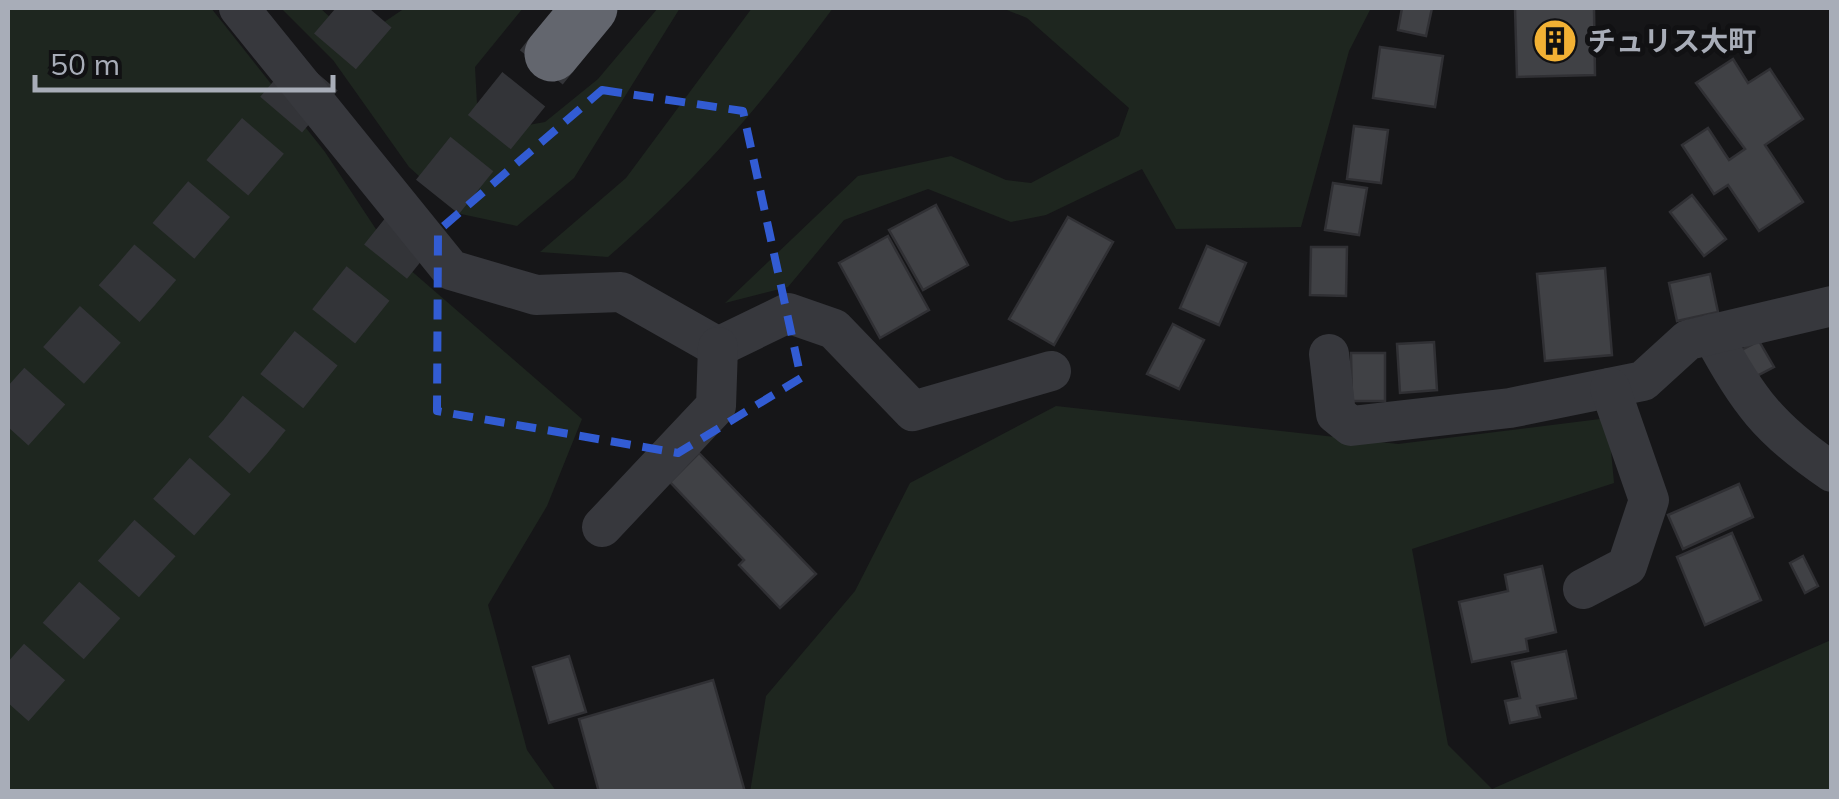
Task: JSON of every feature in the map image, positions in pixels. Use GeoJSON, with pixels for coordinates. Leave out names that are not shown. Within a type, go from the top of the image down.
{"type":"FeatureCollection","features":[{"type":"Feature","properties":{"kind":"highway"},"geometry":{"type":"LineString","coordinates":[[552,54],[590,8]]}},
{"type":"Feature","properties":{"kind":"street"},"geometry":{"type":"LineString","coordinates":[[239,8],[451,270],[536,295],[621,292],[718,347]]}},
{"type":"Feature","properties":{"kind":"street"},"geometry":{"type":"LineString","coordinates":[[1329,354],[1336,414],[1350,426],[1510,408],[1642,382],[1688,340],[1832,306]]}},
{"type":"Feature","properties":{"kind":"street"},"geometry":{"type":"LineString","coordinates":[[718,347],[788,313],[834,329],[913,411],[1050,372]]}},
{"type":"Feature","properties":{"kind":"street"},"geometry":{"type":"LineString","coordinates":[[1712,334],[1740,387],[1782,438],[1832,472]]}},
{"type":"Feature","properties":{"kind":"street"},"geometry":{"type":"LineString","coordinates":[[602,526],[716,406],[718,347]]}},
{"type":"Feature","properties":{"kind":"street"},"geometry":{"type":"LineString","coordinates":[[1583,589],[1626,566],[1649,500],[1610,388]]}},
{"type":"Feature","properties":{"kind":"highlighted area"},"geometry":{"type":"Polygon","coordinates":[[[602,90],[743,111],[801,378],[678,453],[437,411],[438,231],[602,90]]]}},
{"type":"Feature","properties":{"kind":"shaded area"},"geometry":{"type":"Polygon","coordinates":[[[8,8],[211,8],[325,152],[393,255],[582,419],[547,506],[488,605],[527,750],[556,791],[8,791],[8,8]]]}},
{"type":"Feature","properties":{"kind":"shaded area"},"geometry":{"type":"Polygon","coordinates":[[[281,8],[320,8],[356,41],[405,8],[523,8],[475,67],[477,104],[506,129],[545,122],[598,79],[658,8],[680,8],[574,178],[517,226],[461,214],[409,167],[333,60],[281,8]]]}},
{"type":"Feature","properties":{"kind":"shaded area"},"geometry":{"type":"Polygon","coordinates":[[[752,8],[833,8],[728,139],[672,199],[608,257],[540,252],[626,178],[752,8]]]}},
{"type":"Feature","properties":{"kind":"shaded area"},"geometry":{"type":"Polygon","coordinates":[[[1002,8],[1371,8],[1349,51],[1301,227],[1176,229],[1142,169],[1046,215],[1011,222],[928,189],[844,220],[788,287],[725,303],[858,176],[951,156],[1006,180],[1031,183],[1119,136],[1129,108],[1027,18],[1002,8]]]}},
{"type":"Feature","properties":{"kind":"shaded area"},"geometry":{"type":"Polygon","coordinates":[[[1056,406],[1398,444],[1608,418],[1614,483],[1412,549],[1448,745],[1492,789],[1831,640],[1831,791],[750,792],[766,696],[855,591],[910,483],[1056,406]]]}},
{"type":"Feature","properties":{"kind":"building"},"geometry":{"type":"Polygon","coordinates":[[[1402,8],[1432,8],[1426,36],[1398,30],[1402,8]]]}},
{"type":"Feature","properties":{"kind":"building","name":"チュリス大町"},"geometry":{"type":"Polygon","coordinates":[[[1515,8],[1594,8],[1595,75],[1517,77],[1515,8]]]}},
{"type":"Feature","properties":{"kind":"building"},"geometry":{"type":"Polygon","coordinates":[[[1380,47],[1443,56],[1435,107],[1373,98],[1380,47]]]}},
{"type":"Feature","properties":{"kind":"building"},"geometry":{"type":"Polygon","coordinates":[[[1733,59],[1748,83],[1770,69],[1803,119],[1765,145],[1803,202],[1759,231],[1728,185],[1714,194],[1682,145],[1708,128],[1729,160],[1745,149],[1696,83],[1733,59]]]}},
{"type":"Feature","properties":{"kind":"building"},"geometry":{"type":"Polygon","coordinates":[[[1354,126],[1388,130],[1381,183],[1347,179],[1354,126]]]}},
{"type":"Feature","properties":{"kind":"building"},"geometry":{"type":"Polygon","coordinates":[[[1333,183],[1367,188],[1359,235],[1325,230],[1333,183]]]}},
{"type":"Feature","properties":{"kind":"building"},"geometry":{"type":"Polygon","coordinates":[[[1692,195],[1726,239],[1704,256],[1670,212],[1692,195]]]}},
{"type":"Feature","properties":{"kind":"building"},"geometry":{"type":"Polygon","coordinates":[[[936,205],[968,265],[923,290],[889,230],[936,205]]]}},
{"type":"Feature","properties":{"kind":"building"},"geometry":{"type":"Polygon","coordinates":[[[1068,217],[1113,242],[1054,345],[1009,319],[1068,217]]]}},
{"type":"Feature","properties":{"kind":"building"},"geometry":{"type":"Polygon","coordinates":[[[888,236],[929,310],[880,338],[839,263],[888,236]]]}},
{"type":"Feature","properties":{"kind":"building"},"geometry":{"type":"Polygon","coordinates":[[[1207,246],[1246,263],[1219,325],[1180,308],[1207,246]]]}},
{"type":"Feature","properties":{"kind":"building"},"geometry":{"type":"Polygon","coordinates":[[[1311,247],[1347,247],[1346,296],[1310,295],[1311,247]]]}},
{"type":"Feature","properties":{"kind":"building"},"geometry":{"type":"Polygon","coordinates":[[[1605,268],[1612,355],[1545,361],[1537,274],[1605,268]]]}},
{"type":"Feature","properties":{"kind":"building"},"geometry":{"type":"Polygon","coordinates":[[[1710,274],[1718,312],[1677,321],[1669,283],[1710,274]]]}},
{"type":"Feature","properties":{"kind":"building"},"geometry":{"type":"Polygon","coordinates":[[[1173,324],[1204,340],[1179,389],[1147,374],[1173,324]]]}},
{"type":"Feature","properties":{"kind":"building"},"geometry":{"type":"Polygon","coordinates":[[[1759,341],[1774,367],[1747,381],[1732,355],[1759,341]]]}},
{"type":"Feature","properties":{"kind":"building"},"geometry":{"type":"Polygon","coordinates":[[[1434,342],[1437,390],[1400,393],[1397,344],[1434,342]]]}},
{"type":"Feature","properties":{"kind":"building"},"geometry":{"type":"Polygon","coordinates":[[[1351,353],[1385,353],[1385,401],[1352,401],[1351,353]]]}},
{"type":"Feature","properties":{"kind":"building"},"geometry":{"type":"Polygon","coordinates":[[[699,453],[816,574],[780,608],[739,565],[744,560],[670,482],[699,453]]]}},
{"type":"Feature","properties":{"kind":"building"},"geometry":{"type":"Polygon","coordinates":[[[1739,484],[1753,517],[1683,549],[1668,515],[1739,484]]]}},
{"type":"Feature","properties":{"kind":"building"},"geometry":{"type":"Polygon","coordinates":[[[1732,533],[1761,600],[1705,625],[1677,557],[1732,533]]]}},
{"type":"Feature","properties":{"kind":"building"},"geometry":{"type":"Polygon","coordinates":[[[1803,556],[1818,586],[1805,593],[1790,563],[1803,556]]]}},
{"type":"Feature","properties":{"kind":"building"},"geometry":{"type":"Polygon","coordinates":[[[1542,566],[1556,632],[1526,639],[1528,651],[1472,662],[1459,602],[1508,591],[1505,575],[1542,566]]]}},
{"type":"Feature","properties":{"kind":"building"},"geometry":{"type":"Polygon","coordinates":[[[1566,651],[1576,698],[1537,706],[1540,717],[1510,723],[1505,701],[1520,698],[1512,662],[1566,651]]]}},
{"type":"Feature","properties":{"kind":"building"},"geometry":{"type":"Polygon","coordinates":[[[569,656],[586,712],[549,723],[533,667],[569,656]]]}},
{"type":"Feature","properties":{"kind":"building"},"geometry":{"type":"Polygon","coordinates":[[[713,680],[745,792],[599,792],[579,719],[713,680]]]}},
{"type":"Feature","properties":{"kind":"tunnel"},"geometry":{"type":"LineString","coordinates":[[8,427],[135,286],[372,8]]}},
{"type":"Feature","properties":{"kind":"tunnel"},"geometry":{"type":"LineString","coordinates":[[8,703],[245,437],[552,54]]}},
{"type":"Feature","properties":{"kind":"place","name":"チュリス大町"},"geometry":{"type":"Point","coordinates":[1555,41]}}]}
